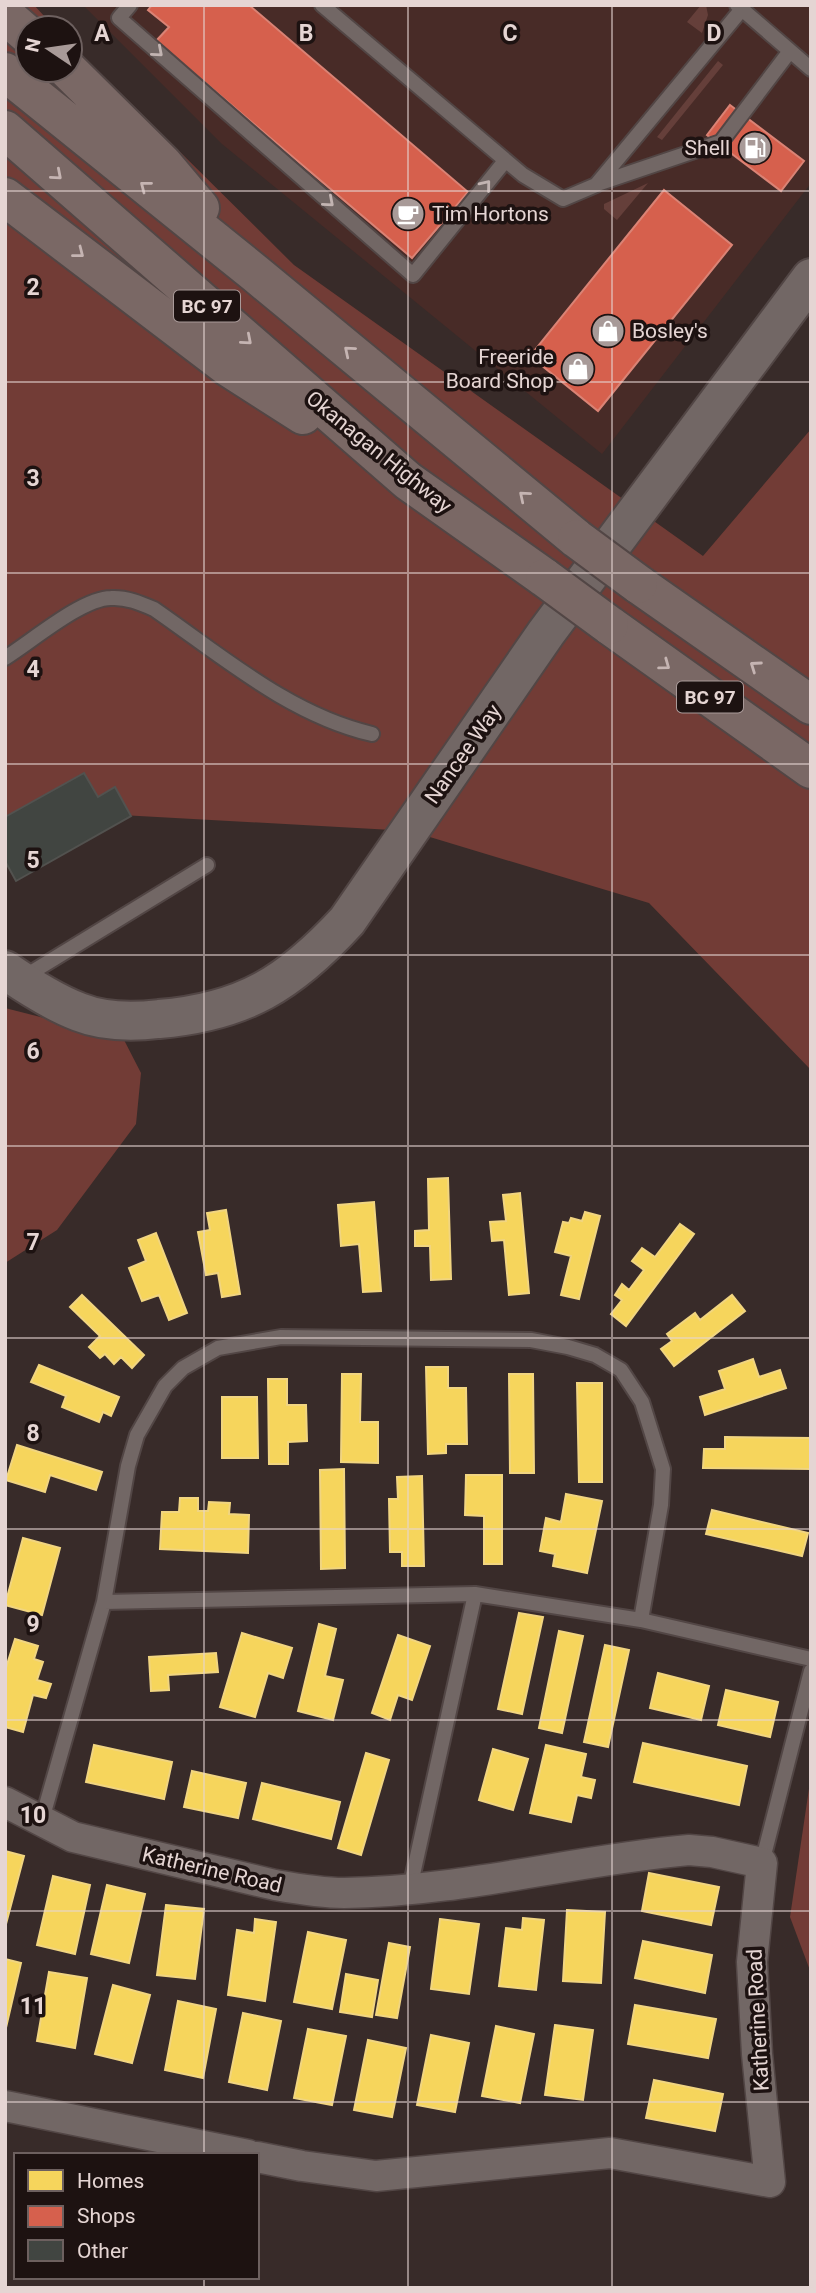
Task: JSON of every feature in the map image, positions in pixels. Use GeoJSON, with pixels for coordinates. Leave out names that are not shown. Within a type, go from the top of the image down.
{"type":"FeatureCollection","features":[{"type":"Feature","properties":{"kind":"highway","name":"BC 97"},"geometry":{"type":"LineString","coordinates":[[5,72],[256,274],[577,539],[811,705]]}},
{"type":"Feature","properties":{"kind":"highway"},"geometry":{"type":"LineString","coordinates":[[82,84],[163,164],[256,274]]}},
{"type":"Feature","properties":{"kind":"highway","name":"Okanagan Highway"},"geometry":{"type":"LineString","coordinates":[[5,130],[408,481],[811,769]]}},
{"type":"Feature","properties":{"kind":"highway"},"geometry":{"type":"LineString","coordinates":[[5,197],[228,367],[408,481]]}},
{"type":"Feature","properties":{"kind":"street","name":"Nancee Way"},"geometry":{"type":"LineString","coordinates":[[12,975],[81,1013],[117,1020],[148,1020],[192,1016],[242,1003],[285,978],[317,954],[347,921],[547,633],[811,278]]}},
{"type":"Feature","properties":{"kind":"street","name":"Katherine Road"},"geometry":{"type":"LineString","coordinates":[[5,1802],[41,1823],[73,1837],[275,1885],[343,1893],[410,1888],[689,1850],[762,1863],[752,1962],[757,2054],[770,2182],[610,2153],[376,2176],[259,2157]]}},
{"type":"Feature","properties":{"kind":"street"},"geometry":{"type":"LineString","coordinates":[[5,2106],[238,2153]]}},
{"type":"Feature","properties":{"kind":"lane"},"geometry":{"type":"LineString","coordinates":[[130,5],[119,18],[413,275],[505,161]]}},
{"type":"Feature","properties":{"kind":"lane"},"geometry":{"type":"LineString","coordinates":[[322,5],[505,161],[563,199],[721,142],[790,51]]}},
{"type":"Feature","properties":{"kind":"lane"},"geometry":{"type":"LineString","coordinates":[[596,185],[739,7],[811,69]]}},
{"type":"Feature","properties":{"kind":"lane"},"geometry":{"type":"LineString","coordinates":[[5,658],[88,603],[110,597],[132,600],[153,608],[274,692],[317,717],[343,728],[372,734]]}},
{"type":"Feature","properties":{"kind":"lane"},"geometry":{"type":"LineString","coordinates":[[12,975],[208,865]]}},
{"type":"Feature","properties":{"kind":"lane"},"geometry":{"type":"LineString","coordinates":[[41,1823],[104,1602],[128,1466],[137,1435],[165,1386],[183,1368],[218,1348],[281,1337],[531,1340],[595,1355],[621,1370],[642,1402],[663,1469],[661,1505],[641,1620]]}},
{"type":"Feature","properties":{"kind":"lane"},"geometry":{"type":"LineString","coordinates":[[410,1888],[475,1594]]}},
{"type":"Feature","properties":{"kind":"lane"},"geometry":{"type":"LineString","coordinates":[[104,1602],[475,1594],[641,1620],[811,1659]]}},
{"type":"Feature","properties":{"kind":"lane"},"geometry":{"type":"LineString","coordinates":[[762,1863],[811,1671]]}},
{"type":"Feature","properties":{"kind":"shaded area"},"geometry":{"type":"Polygon","coordinates":[[[5,5],[34,5],[42,14],[14,14],[14,84],[84,84],[84,57],[294,265],[703,556],[811,429],[811,1070],[649,903],[410,831],[121,815],[5,847],[5,5]]]}},
{"type":"Feature","properties":{"kind":"shaded area"},"geometry":{"type":"Polygon","coordinates":[[[83,5],[811,5],[811,183],[602,454],[222,144],[83,5]]]}},
{"type":"Feature","properties":{"kind":"shaded area"},"geometry":{"type":"Polygon","coordinates":[[[701,5],[706,5],[708,15],[702,33],[687,22],[701,5]]]}},
{"type":"Feature","properties":{"kind":"shaded area"},"geometry":{"type":"Polygon","coordinates":[[[718,61],[723,65],[662,140],[657,137],[718,61]]]}},
{"type":"Feature","properties":{"kind":"shaded area"},"geometry":{"type":"Polygon","coordinates":[[[648,183],[617,220],[604,209],[604,204],[648,183]]]}},
{"type":"Feature","properties":{"kind":"shaded area"},"geometry":{"type":"Polygon","coordinates":[[[5,1008],[123,1038],[141,1073],[136,1124],[57,1230],[5,1263],[5,1008]]]}},
{"type":"Feature","properties":{"kind":"shaded area"},"geometry":{"type":"Polygon","coordinates":[[[811,1775],[811,1973],[790,1917],[811,1775]]]}},
{"type":"Feature","properties":{"kind":"building: Homes"},"geometry":{"type":"Polygon","coordinates":[[[448,1178],[451,1279],[431,1280],[430,1246],[415,1246],[415,1231],[429,1230],[428,1179],[448,1178]]]}},
{"type":"Feature","properties":{"kind":"building: Homes"},"geometry":{"type":"Polygon","coordinates":[[[520,1193],[529,1293],[509,1295],[504,1240],[492,1241],[490,1222],[506,1221],[503,1195],[520,1193]]]}},
{"type":"Feature","properties":{"kind":"building: Homes"},"geometry":{"type":"Polygon","coordinates":[[[374,1202],[381,1291],[363,1292],[359,1244],[341,1246],[338,1205],[374,1202]]]}},
{"type":"Feature","properties":{"kind":"building: Homes"},"geometry":{"type":"Polygon","coordinates":[[[226,1210],[240,1294],[222,1297],[218,1273],[206,1275],[198,1232],[210,1230],[207,1213],[226,1210]]]}},
{"type":"Feature","properties":{"kind":"building: Homes"},"geometry":{"type":"Polygon","coordinates":[[[585,1212],[600,1216],[579,1299],[561,1295],[571,1256],[555,1252],[563,1222],[569,1223],[571,1218],[582,1221],[585,1212]]]}},
{"type":"Feature","properties":{"kind":"building: Homes"},"geometry":{"type":"Polygon","coordinates":[[[680,1224],[694,1234],[626,1326],[611,1314],[622,1300],[615,1295],[622,1284],[629,1290],[644,1270],[632,1261],[642,1248],[655,1257],[680,1224]]]}},
{"type":"Feature","properties":{"kind":"building: Homes"},"geometry":{"type":"Polygon","coordinates":[[[156,1233],[187,1313],[169,1320],[159,1295],[142,1301],[129,1268],[146,1261],[138,1240],[156,1233]]]}},
{"type":"Feature","properties":{"kind":"building: Homes"},"geometry":{"type":"Polygon","coordinates":[[[82,1295],[144,1355],[132,1368],[121,1357],[114,1364],[105,1354],[100,1358],[89,1347],[100,1336],[70,1307],[82,1295]]]}},
{"type":"Feature","properties":{"kind":"building: Homes"},"geometry":{"type":"Polygon","coordinates":[[[732,1295],[745,1311],[674,1366],[661,1349],[672,1341],[667,1334],[695,1313],[700,1320],[732,1295]]]}},
{"type":"Feature","properties":{"kind":"building: Homes"},"geometry":{"type":"Polygon","coordinates":[[[753,1359],[759,1377],[780,1370],[786,1388],[705,1415],[700,1397],[725,1389],[719,1371],[753,1359]]]}},
{"type":"Feature","properties":{"kind":"building: Homes"},"geometry":{"type":"Polygon","coordinates":[[[39,1365],[119,1397],[111,1416],[103,1412],[99,1422],[62,1407],[66,1396],[31,1382],[39,1365]]]}},
{"type":"Feature","properties":{"kind":"building: Homes"},"geometry":{"type":"Polygon","coordinates":[[[426,1367],[448,1367],[448,1388],[466,1388],[467,1444],[446,1444],[446,1453],[428,1454],[426,1367]]]}},
{"type":"Feature","properties":{"kind":"building: Homes"},"geometry":{"type":"Polygon","coordinates":[[[342,1374],[361,1374],[360,1422],[378,1422],[378,1463],[341,1462],[342,1374]]]}},
{"type":"Feature","properties":{"kind":"building: Homes"},"geometry":{"type":"Polygon","coordinates":[[[509,1374],[533,1374],[534,1473],[510,1473],[509,1374]]]}},
{"type":"Feature","properties":{"kind":"building: Homes"},"geometry":{"type":"Polygon","coordinates":[[[268,1379],[287,1379],[287,1405],[306,1405],[307,1441],[288,1442],[288,1464],[269,1464],[268,1379]]]}},
{"type":"Feature","properties":{"kind":"building: Homes"},"geometry":{"type":"Polygon","coordinates":[[[577,1383],[602,1383],[602,1482],[579,1482],[577,1383]]]}},
{"type":"Feature","properties":{"kind":"building: Homes"},"geometry":{"type":"Polygon","coordinates":[[[222,1397],[257,1397],[258,1458],[222,1458],[222,1397]]]}},
{"type":"Feature","properties":{"kind":"building: Homes"},"geometry":{"type":"Polygon","coordinates":[[[725,1437],[811,1438],[811,1469],[703,1468],[704,1449],[725,1449],[725,1437]]]}},
{"type":"Feature","properties":{"kind":"building: Homes"},"geometry":{"type":"Polygon","coordinates":[[[17,1445],[102,1472],[96,1490],[50,1475],[45,1492],[6,1480],[17,1445]]]}},
{"type":"Feature","properties":{"kind":"building: Homes"},"geometry":{"type":"Polygon","coordinates":[[[344,1469],[345,1568],[321,1569],[320,1470],[344,1469]]]}},
{"type":"Feature","properties":{"kind":"building: Homes"},"geometry":{"type":"Polygon","coordinates":[[[466,1475],[502,1475],[502,1564],[484,1564],[484,1516],[465,1515],[466,1475]]]}},
{"type":"Feature","properties":{"kind":"building: Homes"},"geometry":{"type":"Polygon","coordinates":[[[422,1476],[424,1566],[402,1566],[402,1552],[390,1552],[389,1499],[398,1499],[397,1477],[422,1476]]]}},
{"type":"Feature","properties":{"kind":"building: Homes"},"geometry":{"type":"Polygon","coordinates":[[[566,1494],[602,1501],[587,1573],[553,1566],[555,1554],[540,1551],[546,1518],[561,1522],[566,1494]]]}},
{"type":"Feature","properties":{"kind":"building: Homes"},"geometry":{"type":"Polygon","coordinates":[[[180,1498],[198,1498],[198,1511],[208,1511],[209,1502],[230,1503],[229,1514],[249,1515],[248,1553],[160,1549],[162,1512],[179,1512],[180,1498]]]}},
{"type":"Feature","properties":{"kind":"building: Homes"},"geometry":{"type":"Polygon","coordinates":[[[712,1510],[808,1533],[802,1556],[706,1534],[712,1510]]]}},
{"type":"Feature","properties":{"kind":"building: Homes"},"geometry":{"type":"Polygon","coordinates":[[[23,1538],[60,1548],[42,1615],[5,1605],[23,1538]]]}},
{"type":"Feature","properties":{"kind":"building: Homes"},"geometry":{"type":"Polygon","coordinates":[[[519,1613],[543,1617],[522,1714],[498,1709],[519,1613]]]}},
{"type":"Feature","properties":{"kind":"building: Homes"},"geometry":{"type":"Polygon","coordinates":[[[319,1624],[336,1629],[325,1676],[343,1680],[333,1720],[298,1711],[319,1624]]]}},
{"type":"Feature","properties":{"kind":"building: Homes"},"geometry":{"type":"Polygon","coordinates":[[[559,1631],[583,1636],[562,1733],[539,1728],[559,1631]]]}},
{"type":"Feature","properties":{"kind":"building: Homes"},"geometry":{"type":"Polygon","coordinates":[[[242,1633],[292,1648],[283,1678],[268,1673],[255,1717],[220,1707],[242,1633]]]}},
{"type":"Feature","properties":{"kind":"building: Homes"},"geometry":{"type":"Polygon","coordinates":[[[398,1635],[430,1646],[412,1700],[398,1695],[390,1720],[372,1713],[398,1635]]]}},
{"type":"Feature","properties":{"kind":"building: Homes"},"geometry":{"type":"Polygon","coordinates":[[[15,1639],[38,1646],[34,1659],[43,1662],[37,1680],[51,1684],[46,1698],[33,1695],[23,1732],[5,1727],[5,1671],[15,1639]]]}},
{"type":"Feature","properties":{"kind":"building: Homes"},"geometry":{"type":"Polygon","coordinates":[[[605,1645],[629,1650],[608,1747],[584,1742],[605,1645]]]}},
{"type":"Feature","properties":{"kind":"building: Homes"},"geometry":{"type":"Polygon","coordinates":[[[216,1653],[218,1672],[168,1675],[169,1690],[151,1691],[149,1657],[216,1653]]]}},
{"type":"Feature","properties":{"kind":"building: Homes"},"geometry":{"type":"Polygon","coordinates":[[[658,1673],[709,1686],[701,1720],[650,1708],[658,1673]]]}},
{"type":"Feature","properties":{"kind":"building: Homes"},"geometry":{"type":"Polygon","coordinates":[[[726,1690],[778,1702],[770,1737],[718,1725],[726,1690]]]}},
{"type":"Feature","properties":{"kind":"building: Homes"},"geometry":{"type":"Polygon","coordinates":[[[643,1743],[747,1766],[739,1805],[634,1782],[643,1743]]]}},
{"type":"Feature","properties":{"kind":"building: Homes"},"geometry":{"type":"Polygon","coordinates":[[[94,1745],[172,1762],[164,1799],[86,1782],[94,1745]]]}},
{"type":"Feature","properties":{"kind":"building: Homes"},"geometry":{"type":"Polygon","coordinates":[[[546,1745],[586,1754],[581,1777],[595,1780],[591,1798],[577,1795],[571,1822],[530,1813],[546,1745]]]}},
{"type":"Feature","properties":{"kind":"building: Homes"},"geometry":{"type":"Polygon","coordinates":[[[493,1749],[528,1759],[513,1810],[479,1800],[493,1749]]]}},
{"type":"Feature","properties":{"kind":"building: Homes"},"geometry":{"type":"Polygon","coordinates":[[[366,1753],[389,1760],[361,1855],[338,1848],[366,1753]]]}},
{"type":"Feature","properties":{"kind":"building: Homes"},"geometry":{"type":"Polygon","coordinates":[[[192,1771],[246,1783],[238,1818],[184,1807],[192,1771]]]}},
{"type":"Feature","properties":{"kind":"building: Homes"},"geometry":{"type":"Polygon","coordinates":[[[262,1783],[340,1802],[331,1839],[253,1819],[262,1783]]]}},
{"type":"Feature","properties":{"kind":"building: Homes"},"geometry":{"type":"Polygon","coordinates":[[[5,1851],[24,1856],[6,1924],[5,1924],[5,1851]]]}},
{"type":"Feature","properties":{"kind":"building: Homes"},"geometry":{"type":"Polygon","coordinates":[[[649,1873],[719,1887],[711,1925],[642,1911],[649,1873]]]}},
{"type":"Feature","properties":{"kind":"building: Homes"},"geometry":{"type":"Polygon","coordinates":[[[53,1876],[90,1885],[75,1954],[37,1945],[53,1876]]]}},
{"type":"Feature","properties":{"kind":"building: Homes"},"geometry":{"type":"Polygon","coordinates":[[[107,1885],[145,1894],[129,1963],[91,1954],[107,1885]]]}},
{"type":"Feature","properties":{"kind":"building: Homes"},"geometry":{"type":"Polygon","coordinates":[[[166,1905],[204,1909],[195,1979],[157,1975],[166,1905]]]}},
{"type":"Feature","properties":{"kind":"building: Homes"},"geometry":{"type":"Polygon","coordinates":[[[567,1910],[605,1912],[601,1983],[563,1981],[567,1910]]]}},
{"type":"Feature","properties":{"kind":"building: Homes"},"geometry":{"type":"Polygon","coordinates":[[[523,1918],[544,1920],[536,1990],[499,1986],[506,1928],[522,1930],[523,1918]]]}},
{"type":"Feature","properties":{"kind":"building: Homes"},"geometry":{"type":"Polygon","coordinates":[[[255,1919],[276,1922],[265,2001],[228,1995],[237,1930],[254,1933],[255,1919]]]}},
{"type":"Feature","properties":{"kind":"building: Homes"},"geometry":{"type":"Polygon","coordinates":[[[440,1919],[479,1924],[469,1994],[431,1989],[440,1919]]]}},
{"type":"Feature","properties":{"kind":"building: Homes"},"geometry":{"type":"Polygon","coordinates":[[[308,1932],[346,1940],[332,2009],[294,2002],[308,1932]]]}},
{"type":"Feature","properties":{"kind":"building: Homes"},"geometry":{"type":"Polygon","coordinates":[[[643,1941],[712,1955],[705,1993],[635,1978],[643,1941]]]}},
{"type":"Feature","properties":{"kind":"building: Homes"},"geometry":{"type":"Polygon","coordinates":[[[389,1943],[410,1947],[397,2018],[376,2015],[389,1943]]]}},
{"type":"Feature","properties":{"kind":"building: Homes"},"geometry":{"type":"Polygon","coordinates":[[[5,1959],[21,1963],[5,2032],[5,1959]]]}},
{"type":"Feature","properties":{"kind":"building: Homes"},"geometry":{"type":"Polygon","coordinates":[[[49,1972],[87,1978],[75,2048],[37,2041],[49,1972]]]}},
{"type":"Feature","properties":{"kind":"building: Homes"},"geometry":{"type":"Polygon","coordinates":[[[346,1974],[378,1980],[372,2017],[340,2012],[346,1974]]]}},
{"type":"Feature","properties":{"kind":"building: Homes"},"geometry":{"type":"Polygon","coordinates":[[[113,1985],[150,1995],[132,2063],[95,2054],[113,1985]]]}},
{"type":"Feature","properties":{"kind":"building: Homes"},"geometry":{"type":"Polygon","coordinates":[[[178,2001],[216,2009],[203,2078],[165,2070],[178,2001]]]}},
{"type":"Feature","properties":{"kind":"building: Homes"},"geometry":{"type":"Polygon","coordinates":[[[635,2005],[716,2019],[708,2058],[628,2044],[635,2005]]]}},
{"type":"Feature","properties":{"kind":"building: Homes"},"geometry":{"type":"Polygon","coordinates":[[[243,2013],[281,2021],[267,2090],[229,2082],[243,2013]]]}},
{"type":"Feature","properties":{"kind":"building: Homes"},"geometry":{"type":"Polygon","coordinates":[[[555,2025],[593,2030],[583,2100],[545,2095],[555,2025]]]}},
{"type":"Feature","properties":{"kind":"building: Homes"},"geometry":{"type":"Polygon","coordinates":[[[496,2026],[534,2034],[520,2103],[482,2096],[496,2026]]]}},
{"type":"Feature","properties":{"kind":"building: Homes"},"geometry":{"type":"Polygon","coordinates":[[[308,2029],[346,2036],[332,2105],[294,2098],[308,2029]]]}},
{"type":"Feature","properties":{"kind":"building: Homes"},"geometry":{"type":"Polygon","coordinates":[[[431,2035],[469,2043],[455,2112],[417,2105],[431,2035]]]}},
{"type":"Feature","properties":{"kind":"building: Homes"},"geometry":{"type":"Polygon","coordinates":[[[368,2040],[406,2048],[392,2117],[354,2110],[368,2040]]]}},
{"type":"Feature","properties":{"kind":"building: Homes"},"geometry":{"type":"Polygon","coordinates":[[[654,2080],[723,2094],[715,2131],[646,2118],[654,2080]]]}},
{"type":"Feature","properties":{"kind":"building: Shops"},"geometry":{"type":"Polygon","coordinates":[[[152,5],[249,5],[468,192],[412,258],[156,41],[169,27],[148,10],[152,5]]]}},
{"type":"Feature","properties":{"kind":"building: Shops","name":"Shell"},"geometry":{"type":"Polygon","coordinates":[[[730,105],[804,161],[781,191],[707,135],[730,105]]]}},
{"type":"Feature","properties":{"kind":"building: Shops"},"geometry":{"type":"Polygon","coordinates":[[[664,190],[732,245],[598,411],[530,356],[664,190]]]}},
{"type":"Feature","properties":{"kind":"building: Other"},"geometry":{"type":"Polygon","coordinates":[[[84,773],[98,797],[115,787],[131,816],[16,881],[5,861],[5,817],[84,773]]]}},
{"type":"Feature","properties":{"kind":"place","name":"Shell"},"geometry":{"type":"Point","coordinates":[755,148]}},
{"type":"Feature","properties":{"kind":"place","name":"Tim Hortons"},"geometry":{"type":"Point","coordinates":[408,214]}},
{"type":"Feature","properties":{"kind":"place","name":"Bosley's"},"geometry":{"type":"Point","coordinates":[608,331]}},
{"type":"Feature","properties":{"kind":"place","name":"Freeride Board Shop"},"geometry":{"type":"Point","coordinates":[578,369]}}]}
